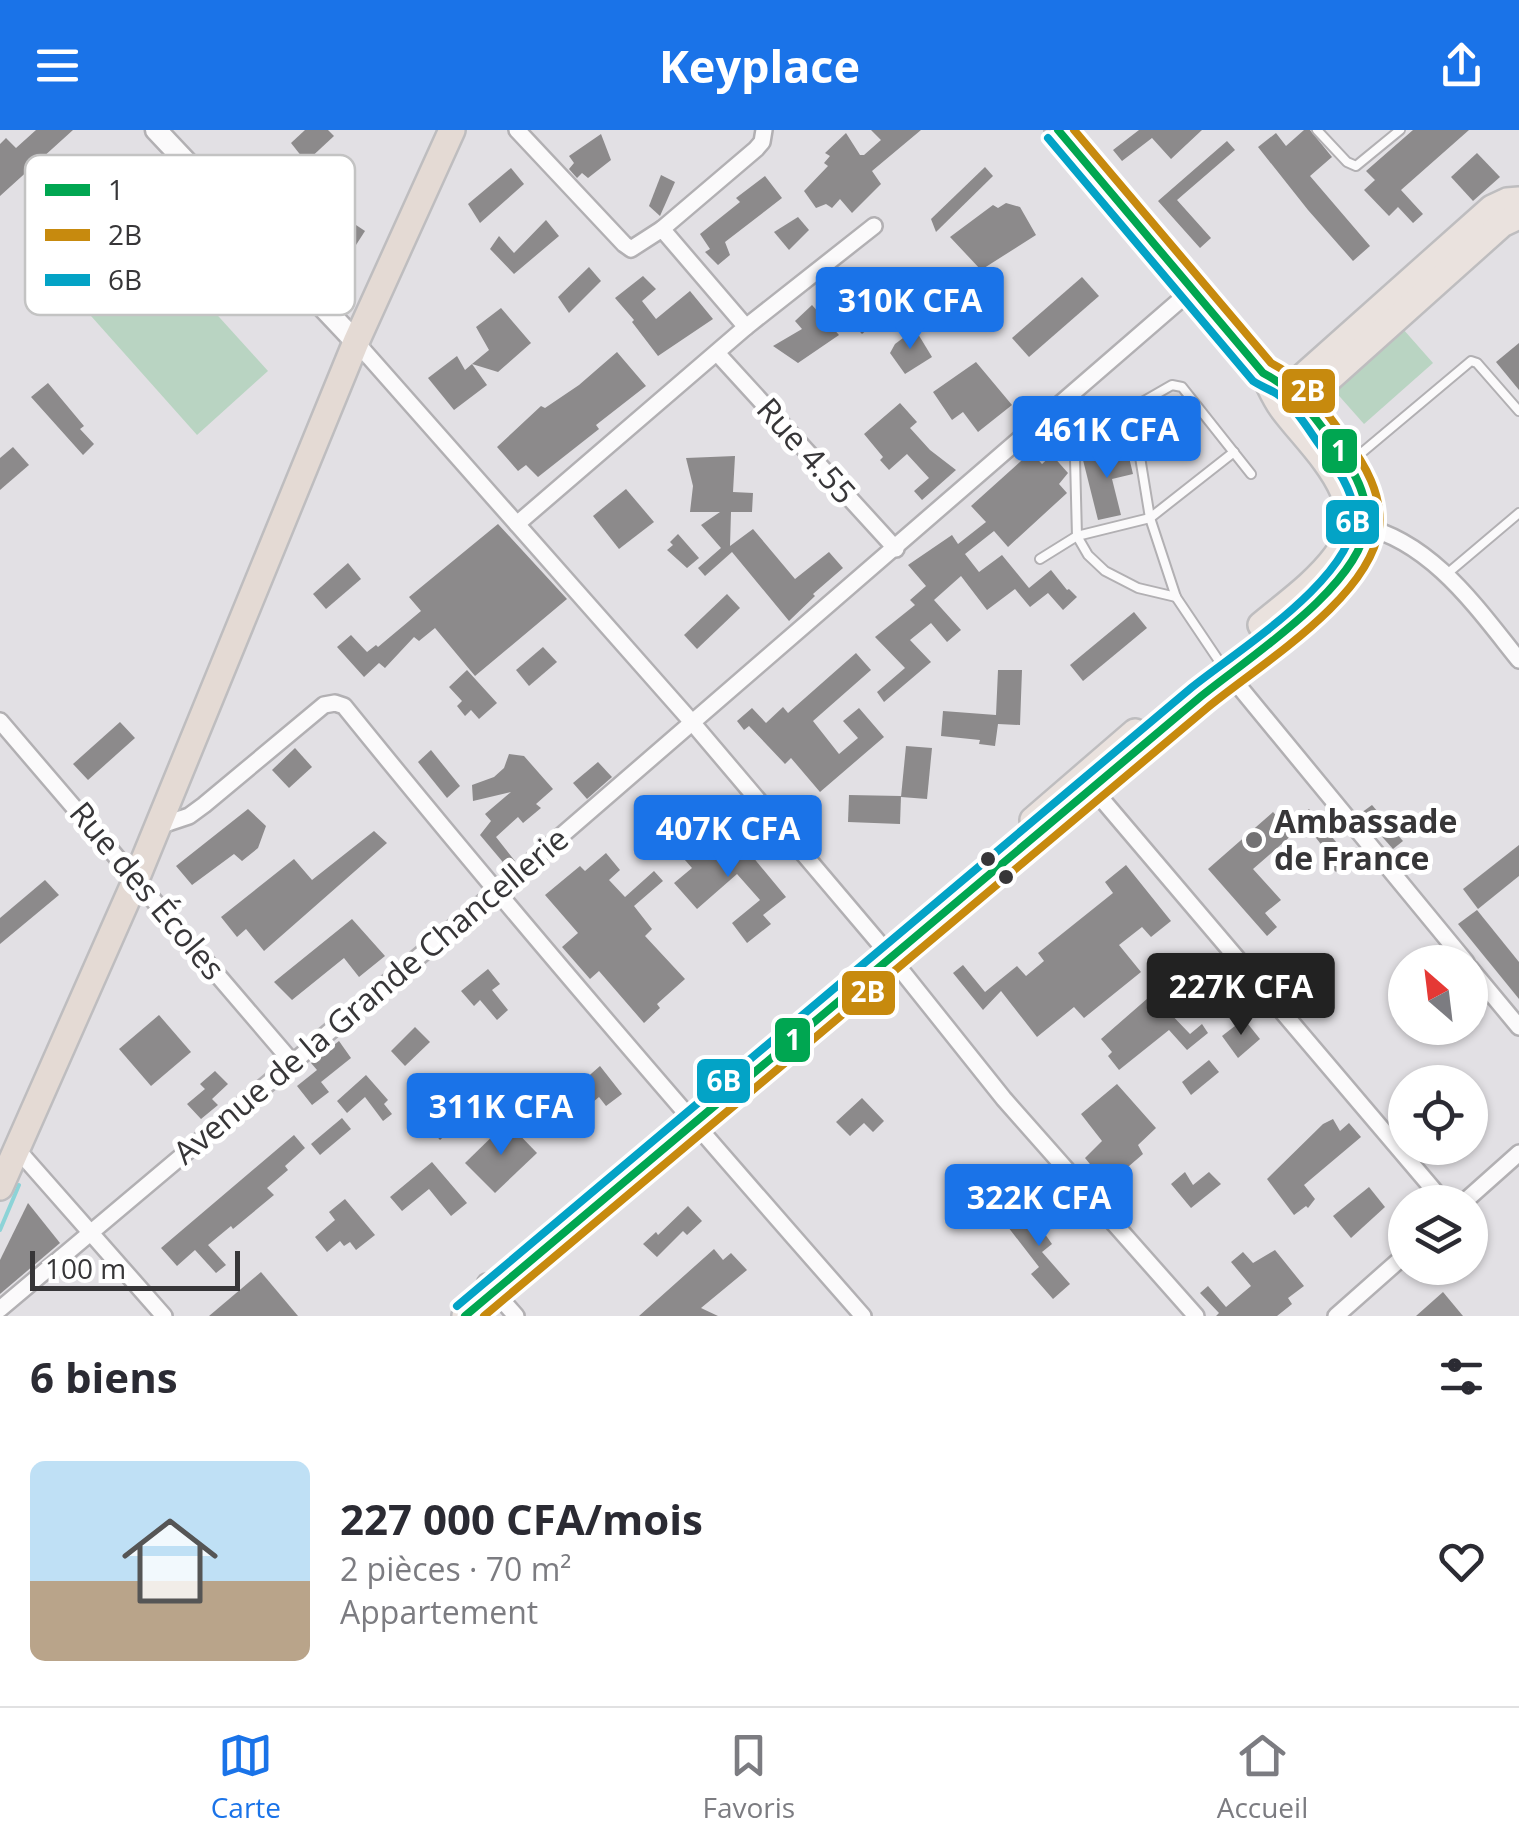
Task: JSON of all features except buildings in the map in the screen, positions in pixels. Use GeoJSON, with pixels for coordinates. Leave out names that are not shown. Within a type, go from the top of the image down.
{"type":"FeatureCollection","features":[{"type":"Feature","properties":{"kind":"highway"},"geometry":{"type":"LineString","coordinates":[[0,1187],[136,877],[356,342],[452,130]]}},
{"type":"Feature","properties":{"kind":"main road"},"geometry":{"type":"LineString","coordinates":[[444,1316],[490,1286],[790,1034],[1094,790],[1321,574],[1359,525],[1364,494],[1350,463],[1291,404],[1058,130]]}},
{"type":"Feature","properties":{"kind":"main road"},"geometry":{"type":"LineString","coordinates":[[1291,404],[1482,217],[1507,201],[1519,200]]}},
{"type":"Feature","properties":{"kind":"main road"},"geometry":{"type":"LineString","coordinates":[[1291,404],[1502,224],[1519,216]]}},
{"type":"Feature","properties":{"kind":"main road"},"geometry":{"type":"LineString","coordinates":[[1291,404],[1336,476],[1359,525]]}},
{"type":"Feature","properties":{"kind":"main road"},"geometry":{"type":"LineString","coordinates":[[887,955],[1224,667]]}},
{"type":"Feature","properties":{"kind":"main road"},"geometry":{"type":"LineString","coordinates":[[465,1316],[490,1286]]}},
{"type":"Feature","properties":{"kind":"street"},"geometry":{"type":"LineString","coordinates":[[156,130],[180,155]]}},
{"type":"Feature","properties":{"kind":"street"},"geometry":{"type":"LineString","coordinates":[[517,130],[631,248],[662,229],[756,149],[764,130]]}},
{"type":"Feature","properties":{"kind":"street"},"geometry":{"type":"LineString","coordinates":[[517,524],[746,327],[874,226]]}},
{"type":"Feature","properties":{"kind":"street"},"geometry":{"type":"LineString","coordinates":[[662,229],[746,327]]}},
{"type":"Feature","properties":{"kind":"street","name":"Avenue de la Grande Chancellerie"},"geometry":{"type":"LineString","coordinates":[[0,1309],[495,893],[1194,288]]}},
{"type":"Feature","properties":{"kind":"street"},"geometry":{"type":"LineString","coordinates":[[331,315],[691,721],[1004,1098],[1196,1316]]}},
{"type":"Feature","properties":{"kind":"street","name":"Rue 4.55"},"geometry":{"type":"LineString","coordinates":[[716,353],[896,549]]}},
{"type":"Feature","properties":{"kind":"street"},"geometry":{"type":"LineString","coordinates":[[1359,525],[1448,574],[1519,660]]}},
{"type":"Feature","properties":{"kind":"street"},"geometry":{"type":"LineString","coordinates":[[1224,667],[1452,945]]}},
{"type":"Feature","properties":{"kind":"street"},"geometry":{"type":"LineString","coordinates":[[156,827],[173,824],[204,806],[324,705],[344,706],[495,893],[862,1316]]}},
{"type":"Feature","properties":{"kind":"street","name":"Rue des Écoles"},"geometry":{"type":"LineString","coordinates":[[0,720],[292,1062]]}},
{"type":"Feature","properties":{"kind":"street"},"geometry":{"type":"LineString","coordinates":[[1094,790],[1430,1185]]}},
{"type":"Feature","properties":{"kind":"street"},"geometry":{"type":"LineString","coordinates":[[1488,990],[1519,1028]]}},
{"type":"Feature","properties":{"kind":"street"},"geometry":{"type":"LineString","coordinates":[[16,1148],[164,1316]]}},
{"type":"Feature","properties":{"kind":"street"},"geometry":{"type":"LineString","coordinates":[[1483,1185],[1519,1153]]}},
{"type":"Feature","properties":{"kind":"street"},"geometry":{"type":"LineString","coordinates":[[1336,1316],[1388,1270]]}},
{"type":"Feature","properties":{"kind":"street"},"geometry":{"type":"LineString","coordinates":[[490,1286],[516,1316]]}},
{"type":"Feature","properties":{"kind":"lane"},"geometry":{"type":"LineString","coordinates":[[1317,130],[1347,162],[1356,166],[1400,130]]}},
{"type":"Feature","properties":{"kind":"lane"},"geometry":{"type":"LineString","coordinates":[[1350,463],[1471,361],[1519,411]]}},
{"type":"Feature","properties":{"kind":"lane"},"geometry":{"type":"LineString","coordinates":[[1176,597],[1138,588],[1105,570],[1088,554],[1077,536],[1075,460],[1081,445],[1172,385],[1182,387],[1251,474]]}},
{"type":"Feature","properties":{"kind":"lane"},"geometry":{"type":"LineString","coordinates":[[1132,408],[1150,518],[1176,597],[1224,667]]}},
{"type":"Feature","properties":{"kind":"lane"},"geometry":{"type":"LineString","coordinates":[[1040,559],[1077,536],[1150,518],[1234,452]]}},
{"type":"Feature","properties":{"kind":"lane"},"geometry":{"type":"LineString","coordinates":[[1448,574],[1519,514]]}},
{"type":"Feature","properties":{"kind":"green space"},"geometry":{"type":"Polygon","coordinates":[[[90,315],[217,315],[268,371],[197,435],[90,315]]]}},
{"type":"Feature","properties":{"kind":"green space"},"geometry":{"type":"Polygon","coordinates":[[[1403,329],[1433,363],[1364,424],[1333,389],[1403,329]]]}},
{"type":"Feature","properties":{"kind":"waterway"},"geometry":{"type":"LineString","coordinates":[[0,1230],[19,1185]]}},
{"type":"Feature","properties":{"kind":"transit line","name":"1"},"geometry":{"type":"LineString","coordinates":[[465,1316],[1199,698],[1298,621],[1344,573],[1359,549],[1366,525],[1359,484],[1321,425],[1287,388],[1263,373],[1058,130]]}},
{"type":"Feature","properties":{"kind":"transit line","name":"2B"},"geometry":{"type":"LineString","coordinates":[[484,1316],[1207,708],[1309,629],[1355,580],[1371,555],[1379,529],[1378,504],[1366,469],[1352,448],[1312,396],[1271,363],[1074,130]]}},
{"type":"Feature","properties":{"kind":"transit line","name":"6B"},"geometry":{"type":"LineString","coordinates":[[457,1306],[1191,688],[1291,610],[1317,586],[1351,536],[1354,512],[1347,487],[1298,415],[1280,396],[1253,381],[1048,138]]}},
{"type":"Feature","properties":{"kind":"place","name":"Ambassade de France"},"geometry":{"type":"Point","coordinates":[1254,840]}}]}
